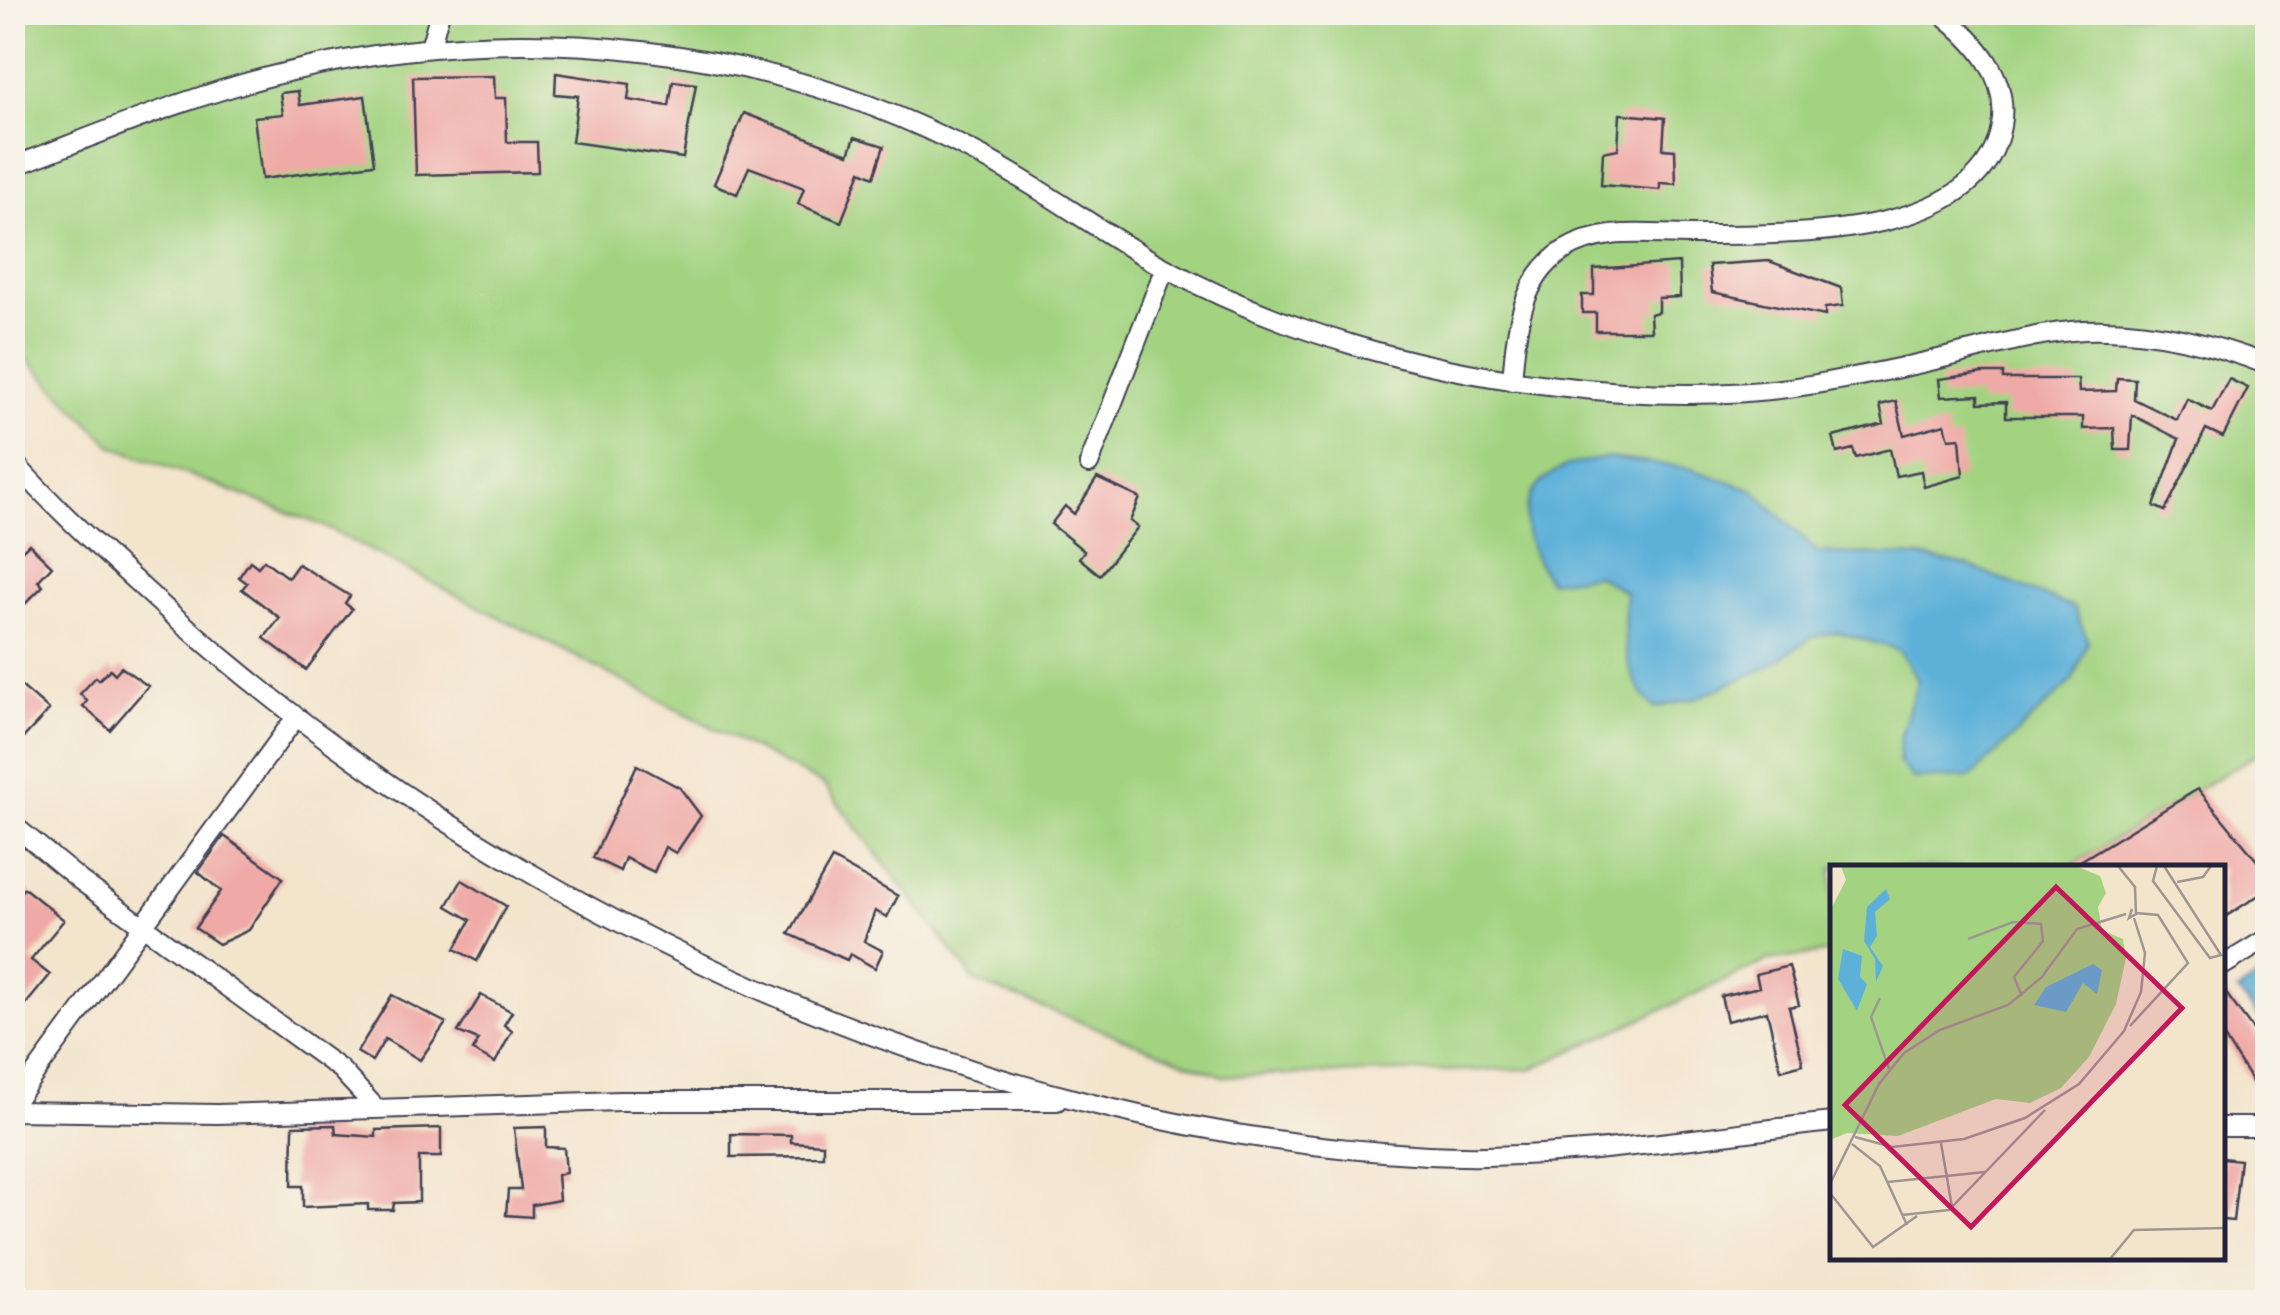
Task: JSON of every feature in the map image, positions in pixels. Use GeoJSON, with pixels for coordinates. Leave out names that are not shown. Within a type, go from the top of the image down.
{"type":"FeatureCollection","features":[{"type":"Feature","properties":{"kind":"street"},"geometry":{"type":"LineString","coordinates":[[430,48],[440,12]]}},
{"type":"Feature","properties":{"kind":"street"},"geometry":{"type":"LineString","coordinates":[[1512,381],[1524,297],[1552,260],[1584,240],[1622,234],[1821,230],[1935,206],[1972,184],[1994,152],[2002,126],[2001,97],[1989,62],[1939,12]]}},
{"type":"Feature","properties":{"kind":"street"},"geometry":{"type":"LineString","coordinates":[[12,166],[242,84],[333,62],[491,44],[628,50],[722,64],[807,84],[904,120],[977,153],[1164,268],[1342,342],[1428,366],[1512,381],[1652,391],[1772,388],[1812,384],[2035,336],[2106,330],[2187,340],[2268,365]]}},
{"type":"Feature","properties":{"kind":"street"},"geometry":{"type":"LineString","coordinates":[[1089,464],[1164,268]]}},
{"type":"Feature","properties":{"kind":"street"},"geometry":{"type":"LineString","coordinates":[[12,460],[109,559],[296,717],[440,820],[606,917],[867,1034],[1076,1100],[1336,1147],[1452,1156],[1603,1150],[1830,1122]]}},
{"type":"Feature","properties":{"kind":"street"},"geometry":{"type":"LineString","coordinates":[[12,1108],[296,717]]}},
{"type":"Feature","properties":{"kind":"street"},"geometry":{"type":"LineString","coordinates":[[12,824],[81,881],[326,1059],[375,1107]]}},
{"type":"Feature","properties":{"kind":"street"},"geometry":{"type":"LineString","coordinates":[[2225,964],[2268,938]]}},
{"type":"Feature","properties":{"kind":"street"},"geometry":{"type":"LineString","coordinates":[[12,1108],[218,1114],[375,1107],[1076,1100]]}},
{"type":"Feature","properties":{"kind":"street"},"geometry":{"type":"LineString","coordinates":[[2225,1127],[2268,1127]]}},
{"type":"Feature","properties":{"kind":"green space"},"geometry":{"type":"Polygon","coordinates":[[[12,13],[2267,13],[2267,741],[2260,752],[2072,865],[1830,865],[1830,952],[1767,961],[1532,1069],[1222,1076],[976,982],[824,785],[319,524],[112,446],[13,345],[12,13]]]}},
{"type":"Feature","properties":{"kind":"water"},"geometry":{"type":"Polygon","coordinates":[[[1609,458],[1688,468],[1752,489],[1818,552],[1920,557],[1969,566],[2074,608],[2088,642],[2072,681],[1971,777],[1913,779],[1899,763],[1900,738],[1918,680],[1899,650],[1838,632],[1812,637],[1768,667],[1694,699],[1655,708],[1637,685],[1627,655],[1626,593],[1597,575],[1549,581],[1528,534],[1526,514],[1531,496],[1542,482],[1558,470],[1609,458]]]}},
{"type":"Feature","properties":{"kind":"water"},"geometry":{"type":"Polygon","coordinates":[[[2265,972],[2268,975],[2266,1025],[2238,992],[2265,972]]]}},
{"type":"Feature","properties":{"kind":"building"},"geometry":{"type":"Polygon","coordinates":[[[556,73],[630,84],[628,100],[669,106],[673,81],[696,84],[683,158],[572,142],[578,96],[555,94],[556,73]]]}},
{"type":"Feature","properties":{"kind":"building"},"geometry":{"type":"Polygon","coordinates":[[[494,76],[495,98],[506,98],[507,142],[537,142],[538,172],[416,175],[413,77],[494,76]]]}},
{"type":"Feature","properties":{"kind":"building"},"geometry":{"type":"Polygon","coordinates":[[[298,91],[300,105],[365,96],[374,164],[262,179],[254,117],[283,114],[280,93],[298,91]]]}},
{"type":"Feature","properties":{"kind":"building"},"geometry":{"type":"Polygon","coordinates":[[[744,113],[849,154],[855,137],[884,146],[874,177],[861,171],[841,222],[798,204],[804,188],[749,167],[737,194],[714,184],[744,113]]]}},
{"type":"Feature","properties":{"kind":"building"},"geometry":{"type":"Polygon","coordinates":[[[1620,114],[1665,118],[1663,149],[1675,150],[1676,184],[1660,183],[1660,190],[1601,185],[1603,152],[1618,149],[1620,114]]]}},
{"type":"Feature","properties":{"kind":"building"},"geometry":{"type":"Polygon","coordinates":[[[1769,261],[1841,288],[1843,306],[1825,308],[1825,316],[1712,292],[1709,265],[1769,261]]]}},
{"type":"Feature","properties":{"kind":"building"},"geometry":{"type":"Polygon","coordinates":[[[1679,263],[1680,297],[1658,298],[1658,312],[1650,314],[1651,331],[1596,331],[1596,313],[1582,313],[1582,295],[1594,295],[1594,269],[1679,263]]]}},
{"type":"Feature","properties":{"kind":"building"},"geometry":{"type":"Polygon","coordinates":[[[2003,373],[2003,379],[2078,379],[2079,392],[2116,391],[2117,378],[2135,379],[2134,399],[2177,420],[2187,399],[2212,411],[2229,379],[2248,388],[2223,437],[2206,429],[2165,511],[2154,506],[2179,439],[2132,415],[2130,450],[2115,450],[2114,428],[2083,429],[2083,417],[2006,417],[2006,402],[1979,403],[1979,395],[1941,397],[1939,379],[2003,373]]]}},
{"type":"Feature","properties":{"kind":"building"},"geometry":{"type":"Polygon","coordinates":[[[1896,401],[1904,435],[1945,424],[1949,439],[1960,438],[1963,476],[1924,487],[1921,471],[1896,476],[1890,449],[1856,458],[1853,449],[1837,453],[1833,437],[1884,424],[1880,405],[1896,401]]]}},
{"type":"Feature","properties":{"kind":"building"},"geometry":{"type":"Polygon","coordinates":[[[1097,478],[1140,498],[1130,521],[1138,527],[1100,575],[1079,558],[1084,551],[1051,524],[1065,506],[1074,514],[1097,478]]]}},
{"type":"Feature","properties":{"kind":"building"},"geometry":{"type":"Polygon","coordinates":[[[29,544],[52,566],[38,581],[43,586],[12,617],[12,560],[29,544]]]}},
{"type":"Feature","properties":{"kind":"building"},"geometry":{"type":"Polygon","coordinates":[[[264,560],[288,578],[298,564],[350,596],[345,603],[352,609],[306,670],[264,638],[280,618],[242,589],[247,583],[239,577],[250,561],[258,567],[264,560]]]}},
{"type":"Feature","properties":{"kind":"building"},"geometry":{"type":"Polygon","coordinates":[[[121,667],[148,686],[110,730],[83,706],[87,701],[80,694],[96,677],[99,680],[110,669],[115,674],[121,667]]]}},
{"type":"Feature","properties":{"kind":"building"},"geometry":{"type":"Polygon","coordinates":[[[12,678],[49,710],[12,750],[12,678]]]}},
{"type":"Feature","properties":{"kind":"building"},"geometry":{"type":"Polygon","coordinates":[[[637,765],[680,788],[701,816],[676,853],[665,847],[654,872],[625,858],[620,871],[593,858],[637,765]]]}},
{"type":"Feature","properties":{"kind":"building"},"geometry":{"type":"Polygon","coordinates":[[[2198,789],[2268,874],[2268,889],[2225,917],[2225,865],[2074,865],[2198,789]]]}},
{"type":"Feature","properties":{"kind":"building"},"geometry":{"type":"Polygon","coordinates":[[[224,836],[283,878],[249,930],[219,944],[195,928],[221,891],[198,872],[224,836]]]}},
{"type":"Feature","properties":{"kind":"building"},"geometry":{"type":"Polygon","coordinates":[[[832,859],[898,896],[887,917],[875,911],[864,941],[883,951],[875,968],[850,954],[847,960],[789,934],[832,859]]]}},
{"type":"Feature","properties":{"kind":"building"},"geometry":{"type":"Polygon","coordinates":[[[462,880],[506,906],[477,961],[455,949],[471,920],[447,906],[462,880]]]}},
{"type":"Feature","properties":{"kind":"building"},"geometry":{"type":"Polygon","coordinates":[[[24,888],[64,920],[31,960],[50,975],[12,1021],[12,902],[24,888]]]}},
{"type":"Feature","properties":{"kind":"building"},"geometry":{"type":"Polygon","coordinates":[[[1789,966],[1799,1005],[1789,1007],[1803,1064],[1781,1070],[1767,1011],[1727,1021],[1721,996],[1759,987],[1756,974],[1789,966]]]}},
{"type":"Feature","properties":{"kind":"building"},"geometry":{"type":"Polygon","coordinates":[[[2225,992],[2262,1042],[2268,1038],[2268,1076],[2254,1085],[2225,1039],[2225,992]]]}},
{"type":"Feature","properties":{"kind":"building"},"geometry":{"type":"Polygon","coordinates":[[[392,995],[446,1023],[420,1060],[385,1039],[372,1061],[357,1052],[392,995]]]}},
{"type":"Feature","properties":{"kind":"building"},"geometry":{"type":"Polygon","coordinates":[[[481,995],[512,1012],[504,1025],[512,1031],[495,1063],[473,1051],[478,1040],[458,1032],[481,995]]]}},
{"type":"Feature","properties":{"kind":"building"},"geometry":{"type":"Polygon","coordinates":[[[335,1125],[336,1134],[376,1137],[376,1130],[441,1128],[441,1157],[419,1157],[419,1202],[394,1203],[393,1210],[368,1210],[368,1204],[303,1207],[303,1186],[292,1186],[293,1126],[335,1125]]]}},
{"type":"Feature","properties":{"kind":"building"},"geometry":{"type":"Polygon","coordinates":[[[546,1127],[546,1147],[564,1148],[566,1173],[557,1175],[559,1200],[532,1205],[532,1217],[506,1215],[508,1190],[521,1190],[514,1128],[546,1127]]]}},
{"type":"Feature","properties":{"kind":"building"},"geometry":{"type":"Polygon","coordinates":[[[731,1134],[791,1135],[791,1142],[823,1144],[823,1156],[731,1157],[731,1134]]]}},
{"type":"Feature","properties":{"kind":"building"},"geometry":{"type":"Polygon","coordinates":[[[2225,1158],[2240,1160],[2233,1221],[2225,1220],[2225,1158]]]}}]}
